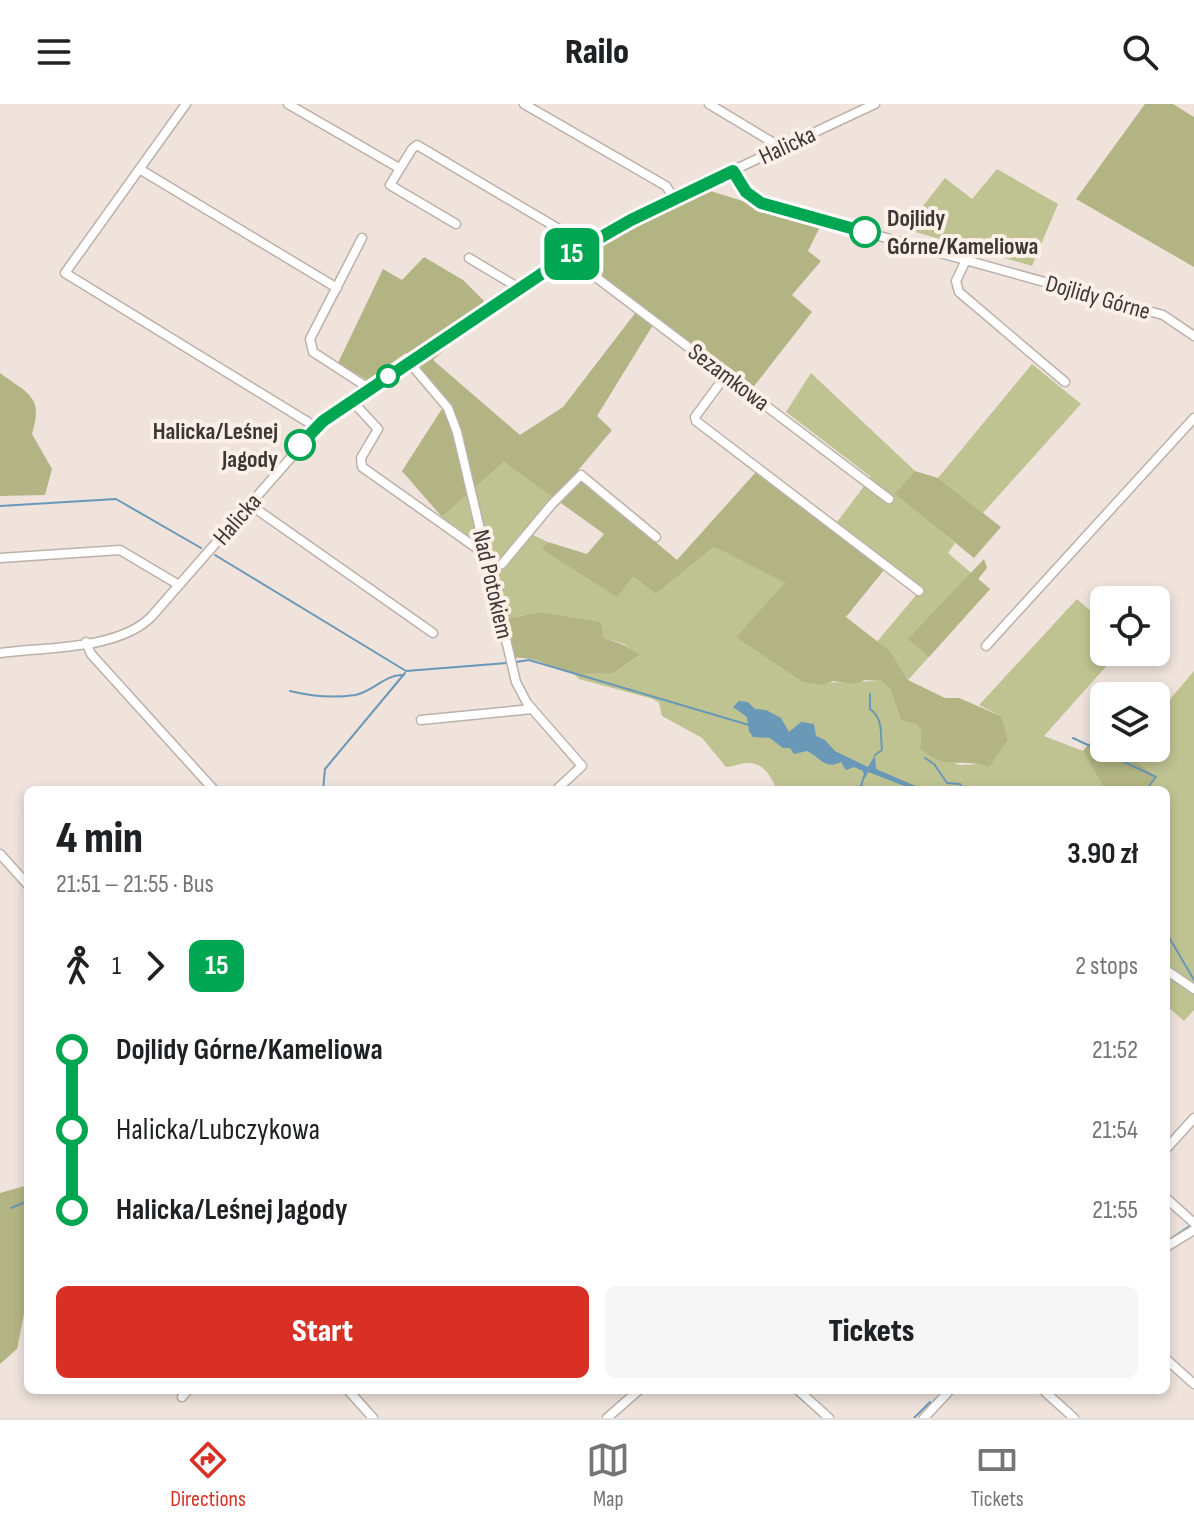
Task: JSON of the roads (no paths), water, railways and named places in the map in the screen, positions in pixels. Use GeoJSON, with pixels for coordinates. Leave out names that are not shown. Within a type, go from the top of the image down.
{"type":"FeatureCollection","features":[{"type":"Feature","properties":{"kind":"street"},"geometry":{"type":"LineString","coordinates":[[186,104],[65,273],[316,427]]}},
{"type":"Feature","properties":{"kind":"street"},"geometry":{"type":"LineString","coordinates":[[288,104],[399,168]]}},
{"type":"Feature","properties":{"kind":"street"},"geometry":{"type":"LineString","coordinates":[[524,104],[666,186],[674,198]]}},
{"type":"Feature","properties":{"kind":"street"},"geometry":{"type":"LineString","coordinates":[[709,104],[772,142],[777,151]]}},
{"type":"Feature","properties":{"kind":"street","name":"Halicka"},"geometry":{"type":"LineString","coordinates":[[0,653],[111,639],[132,632],[147,622],[316,427],[352,401],[586,245],[674,198],[875,104]]}},
{"type":"Feature","properties":{"kind":"street"},"geometry":{"type":"LineString","coordinates":[[456,224],[390,185],[412,149],[422,146],[586,245]]}},
{"type":"Feature","properties":{"kind":"street"},"geometry":{"type":"LineString","coordinates":[[141,170],[337,288]]}},
{"type":"Feature","properties":{"kind":"street","name":"Dojlidy Górne"},"geometry":{"type":"LineString","coordinates":[[733,171],[746,192],[761,203],[1163,315],[1194,336]]}},
{"type":"Feature","properties":{"kind":"street"},"geometry":{"type":"LineString","coordinates":[[362,238],[310,339],[310,346],[313,352],[370,389]]}},
{"type":"Feature","properties":{"kind":"street","name":"Sezamkowa"},"geometry":{"type":"LineString","coordinates":[[568,256],[889,499]]}},
{"type":"Feature","properties":{"kind":"street"},"geometry":{"type":"LineString","coordinates":[[469,258],[519,288]]}},
{"type":"Feature","properties":{"kind":"street"},"geometry":{"type":"LineString","coordinates":[[966,260],[956,281],[959,292],[1065,382]]}},
{"type":"Feature","properties":{"kind":"street","name":"Nad Potokiem"},"geometry":{"type":"LineString","coordinates":[[409,362],[448,408],[457,432],[516,682],[532,709],[582,766],[560,786]]}},
{"type":"Feature","properties":{"kind":"street"},"geometry":{"type":"LineString","coordinates":[[726,375],[695,417],[696,421],[919,591]]}},
{"type":"Feature","properties":{"kind":"street"},"geometry":{"type":"LineString","coordinates":[[352,401],[378,429],[361,458],[362,467],[475,547],[485,548]]}},
{"type":"Feature","properties":{"kind":"street"},"geometry":{"type":"LineString","coordinates":[[986,646],[1194,418]]}},
{"type":"Feature","properties":{"kind":"street"},"geometry":{"type":"LineString","coordinates":[[490,568],[502,564],[566,487],[581,475],[656,537]]}},
{"type":"Feature","properties":{"kind":"street"},"geometry":{"type":"LineString","coordinates":[[249,504],[433,633]]}},
{"type":"Feature","properties":{"kind":"street"},"geometry":{"type":"LineString","coordinates":[[0,558],[120,550],[179,585]]}},
{"type":"Feature","properties":{"kind":"street"},"geometry":{"type":"LineString","coordinates":[[86,642],[91,654],[210,786]]}},
{"type":"Feature","properties":{"kind":"street"},"geometry":{"type":"LineString","coordinates":[[421,720],[532,709]]}},
{"type":"Feature","properties":{"kind":"street"},"geometry":{"type":"LineString","coordinates":[[0,854],[24,881]]}},
{"type":"Feature","properties":{"kind":"street"},"geometry":{"type":"LineString","coordinates":[[1170,973],[1194,989]]}},
{"type":"Feature","properties":{"kind":"street"},"geometry":{"type":"LineString","coordinates":[[1170,1145],[1194,1118]]}},
{"type":"Feature","properties":{"kind":"street"},"geometry":{"type":"LineString","coordinates":[[1170,1202],[1194,1223]]}},
{"type":"Feature","properties":{"kind":"street"},"geometry":{"type":"LineString","coordinates":[[1170,1245],[1194,1230]]}},
{"type":"Feature","properties":{"kind":"street"},"geometry":{"type":"LineString","coordinates":[[1170,1363],[1194,1384]]}},
{"type":"Feature","properties":{"kind":"street"},"geometry":{"type":"LineString","coordinates":[[352,1394],[373,1418]]}},
{"type":"Feature","properties":{"kind":"street"},"geometry":{"type":"LineString","coordinates":[[607,1418],[634,1394]]}},
{"type":"Feature","properties":{"kind":"street"},"geometry":{"type":"LineString","coordinates":[[802,1394],[829,1418]]}},
{"type":"Feature","properties":{"kind":"street"},"geometry":{"type":"LineString","coordinates":[[924,1418],[946,1394]]}},
{"type":"Feature","properties":{"kind":"street"},"geometry":{"type":"LineString","coordinates":[[1047,1394],[1074,1418]]}},
{"type":"Feature","properties":{"kind":"water"},"geometry":{"type":"Polygon","coordinates":[[[739,701],[748,702],[755,709],[766,710],[781,718],[789,732],[801,722],[814,724],[816,736],[825,740],[835,751],[868,767],[875,755],[876,769],[916,786],[905,786],[868,772],[865,779],[863,771],[854,767],[846,770],[841,762],[827,764],[807,751],[794,754],[790,748],[783,748],[770,738],[753,737],[747,717],[733,707],[739,701]]]}},
{"type":"Feature","properties":{"kind":"waterway"},"geometry":{"type":"LineString","coordinates":[[0,506],[116,499],[201,548]]}},
{"type":"Feature","properties":{"kind":"waterway"},"geometry":{"type":"LineString","coordinates":[[215,555],[406,671],[507,663]]}},
{"type":"Feature","properties":{"kind":"waterway"},"geometry":{"type":"LineString","coordinates":[[516,662],[529,660],[749,725]]}},
{"type":"Feature","properties":{"kind":"waterway"},"geometry":{"type":"LineString","coordinates":[[323,786],[325,769],[405,673]]}},
{"type":"Feature","properties":{"kind":"waterway"},"geometry":{"type":"LineString","coordinates":[[290,691],[322,696],[355,695],[402,675]]}},
{"type":"Feature","properties":{"kind":"waterway"},"geometry":{"type":"LineString","coordinates":[[870,694],[870,709],[878,717],[881,733],[882,750],[875,755]]}},
{"type":"Feature","properties":{"kind":"waterway"},"geometry":{"type":"LineString","coordinates":[[1073,738],[1156,777],[1149,786]]}},
{"type":"Feature","properties":{"kind":"waterway"},"geometry":{"type":"LineString","coordinates":[[925,758],[934,764],[947,783],[961,786]]}},
{"type":"Feature","properties":{"kind":"waterway"},"geometry":{"type":"LineString","coordinates":[[861,786],[864,776]]}},
{"type":"Feature","properties":{"kind":"waterway"},"geometry":{"type":"LineString","coordinates":[[1170,939],[1194,980]]}},
{"type":"Feature","properties":{"kind":"waterway"},"geometry":{"type":"LineString","coordinates":[[11,1208],[24,1203]]}},
{"type":"Feature","properties":{"kind":"waterway"},"geometry":{"type":"LineString","coordinates":[[1170,1239],[1191,1225]]}},
{"type":"Feature","properties":{"kind":"waterway"},"geometry":{"type":"LineString","coordinates":[[796,1394],[823,1418]]}},
{"type":"Feature","properties":{"kind":"waterway"},"geometry":{"type":"LineString","coordinates":[[914,1418],[930,1402]]}},
{"type":"Feature","properties":{"kind":"place","name":"Dojlidy Górne/Kameliowa"},"geometry":{"type":"Point","coordinates":[865,232]}},
{"type":"Feature","properties":{"kind":"place","name":"Halicka/Leśnej Jagody"},"geometry":{"type":"Point","coordinates":[300,445]}}]}
